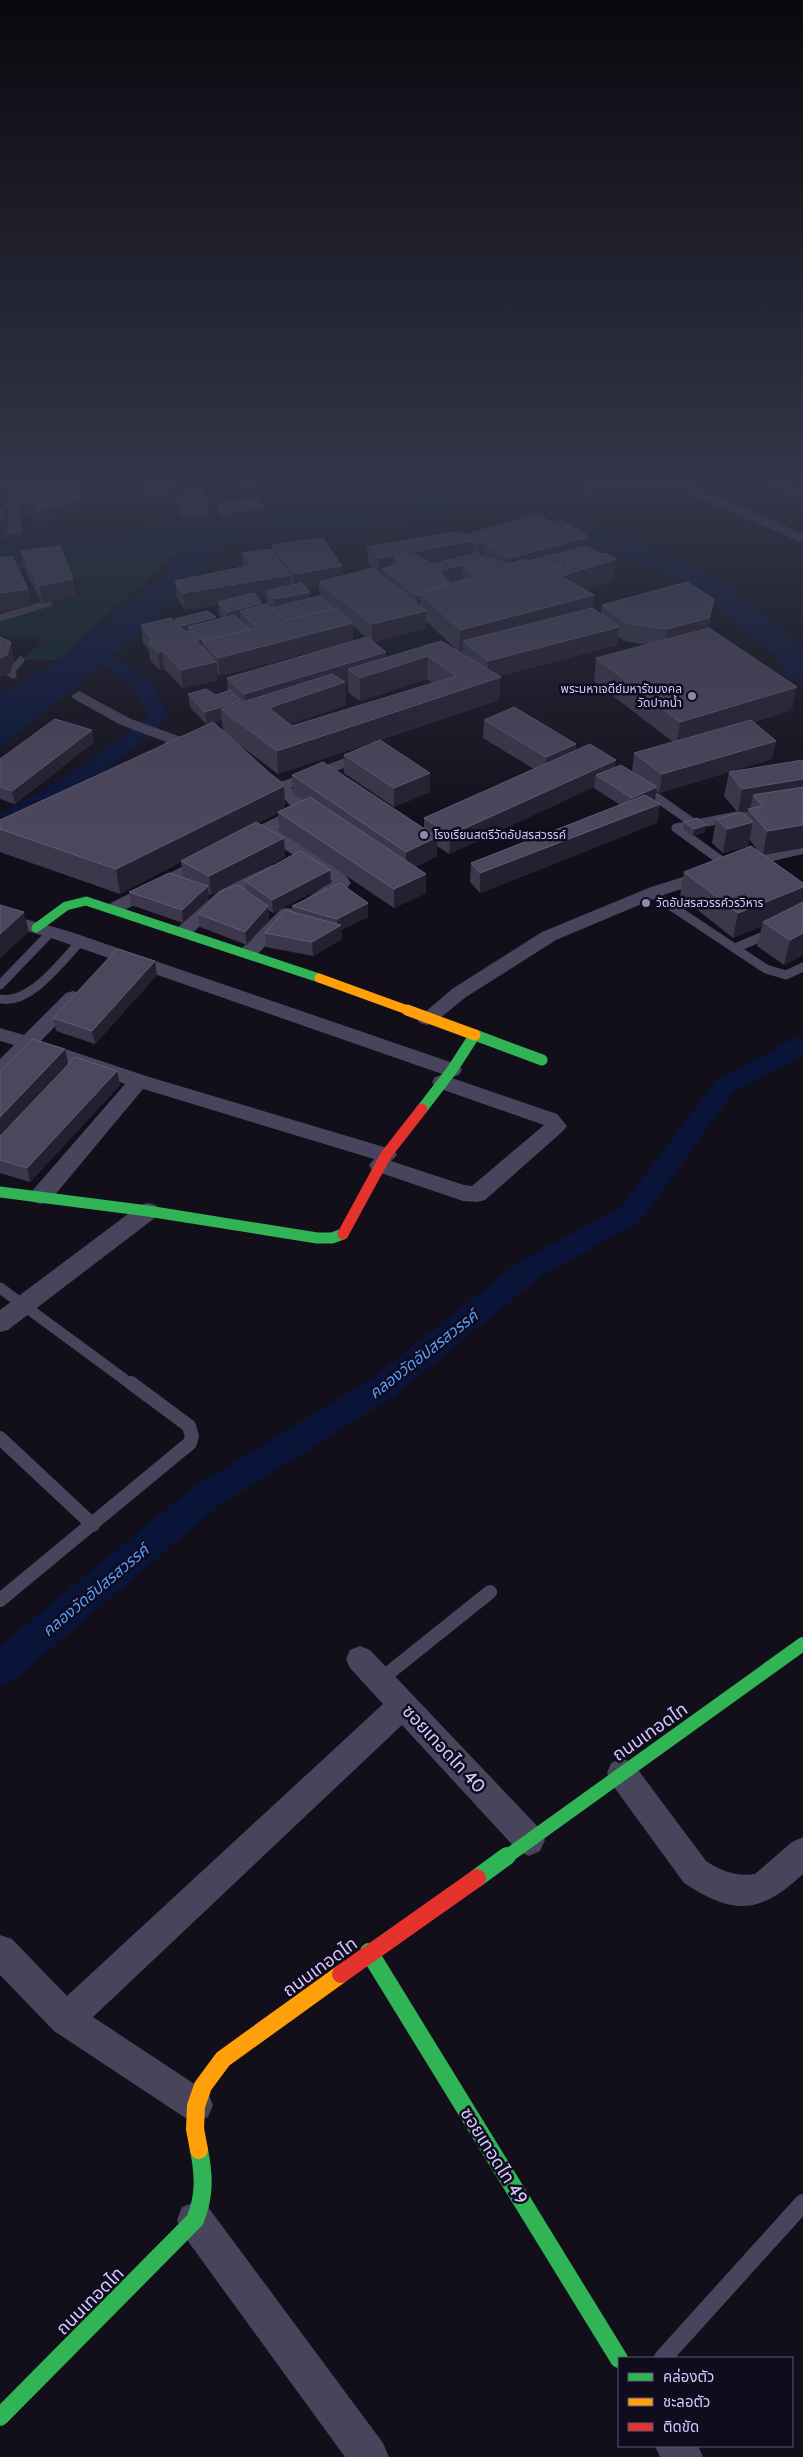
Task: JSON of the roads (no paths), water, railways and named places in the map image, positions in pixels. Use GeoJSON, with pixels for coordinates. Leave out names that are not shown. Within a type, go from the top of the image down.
{"type":"FeatureCollection","features":[{"type":"Feature","properties":{"kind":"street"},"geometry":{"type":"LineString","coordinates":[[78,696],[126,722],[171,738],[197,735]]}},
{"type":"Feature","properties":{"kind":"street"},"geometry":{"type":"LineString","coordinates":[[145,764],[171,738]]}},
{"type":"Feature","properties":{"kind":"street"},"geometry":{"type":"LineString","coordinates":[[113,908],[295,815],[301,808],[299,804],[244,760]]}},
{"type":"Feature","properties":{"kind":"street"},"geometry":{"type":"LineString","coordinates":[[248,953],[288,913],[342,883],[338,877],[302,855],[266,829]]}},
{"type":"Feature","properties":{"kind":"street"},"geometry":{"type":"LineString","coordinates":[[426,1019],[459,993],[548,936],[653,894],[730,867],[803,850]]}},
{"type":"Feature","properties":{"kind":"street"},"geometry":{"type":"LineString","coordinates":[[183,932],[227,893],[302,855]]}},
{"type":"Feature","properties":{"kind":"street"},"geometry":{"type":"LineString","coordinates":[[44,930],[66,906],[79,900],[113,908],[248,953],[542,1060]]}},
{"type":"Feature","properties":{"kind":"street"},"geometry":{"type":"LineString","coordinates":[[0,917],[80,942],[101,967],[447,1076],[550,1119],[556,1126],[477,1194],[463,1193],[383,1160],[0,1034]]}},
{"type":"Feature","properties":{"kind":"street"},"geometry":{"type":"LineString","coordinates":[[0,1071],[101,967]]}},
{"type":"Feature","properties":{"kind":"street"},"geometry":{"type":"LineString","coordinates":[[0,1192],[148,1211],[317,1238],[337,1237],[344,1234],[383,1160],[447,1076],[474,1036]]}},
{"type":"Feature","properties":{"kind":"street"},"geometry":{"type":"LineString","coordinates":[[41,1196],[139,1081]]}},
{"type":"Feature","properties":{"kind":"street"},"geometry":{"type":"LineString","coordinates":[[0,1323],[148,1211]]}},
{"type":"Feature","properties":{"kind":"street","name":"ถนนเทอดไท"},"geometry":{"type":"LineString","coordinates":[[0,2417],[195,2220],[204,2199],[204,2177],[194,2132],[196,2105],[206,2080],[224,2059],[370,1952],[803,1644]]}},
{"type":"Feature","properties":{"kind":"street","name":"ซอยเทอดไท 40"},"geometry":{"type":"LineString","coordinates":[[360,1659],[529,1840]]}},
{"type":"Feature","properties":{"kind":"street"},"geometry":{"type":"LineString","coordinates":[[66,2019],[403,1705]]}},
{"type":"Feature","properties":{"kind":"street"},"geometry":{"type":"LineString","coordinates":[[622,1773],[695,1872],[707,1880],[741,1890],[762,1888],[803,1853]]}},
{"type":"Feature","properties":{"kind":"street"},"geometry":{"type":"LineString","coordinates":[[0,1951],[66,2019],[196,2105]]}},
{"type":"Feature","properties":{"kind":"street","name":"ซอยเทอดไท 49"},"geometry":{"type":"LineString","coordinates":[[370,1952],[618,2357]]}},
{"type":"Feature","properties":{"kind":"street"},"geometry":{"type":"LineString","coordinates":[[195,2220],[369,2457]]}},
{"type":"Feature","properties":{"kind":"lane"},"geometry":{"type":"LineString","coordinates":[[0,618],[49,603]]}},
{"type":"Feature","properties":{"kind":"lane"},"geometry":{"type":"LineString","coordinates":[[13,676],[10,672],[21,660]]}},
{"type":"Feature","properties":{"kind":"lane"},"geometry":{"type":"LineString","coordinates":[[280,787],[365,755]]}},
{"type":"Feature","properties":{"kind":"lane"},"geometry":{"type":"LineString","coordinates":[[656,797],[693,823]]}},
{"type":"Feature","properties":{"kind":"lane"},"geometry":{"type":"LineString","coordinates":[[730,867],[676,828],[693,823],[774,809]]}},
{"type":"Feature","properties":{"kind":"lane"},"geometry":{"type":"LineString","coordinates":[[653,894],[778,974],[786,975],[803,967]]}},
{"type":"Feature","properties":{"kind":"lane"},"geometry":{"type":"LineString","coordinates":[[735,948],[784,928]]}},
{"type":"Feature","properties":{"kind":"lane"},"geometry":{"type":"LineString","coordinates":[[0,986],[44,930]]}},
{"type":"Feature","properties":{"kind":"lane"},"geometry":{"type":"LineString","coordinates":[[0,998],[10,1001],[25,994],[39,983],[80,942]]}},
{"type":"Feature","properties":{"kind":"lane"},"geometry":{"type":"LineString","coordinates":[[0,1288],[189,1426],[192,1436],[190,1443],[0,1600]]}},
{"type":"Feature","properties":{"kind":"lane"},"geometry":{"type":"LineString","coordinates":[[0,1438],[93,1525]]}},
{"type":"Feature","properties":{"kind":"lane"},"geometry":{"type":"LineString","coordinates":[[380,1680],[490,1592]]}},
{"type":"Feature","properties":{"kind":"lane"},"geometry":{"type":"LineString","coordinates":[[665,2357],[803,2203]]}},
{"type":"Feature","properties":{"kind":"water"},"geometry":{"type":"Polygon","coordinates":[[[133,599],[172,599],[127,644],[0,748],[0,694],[53,663],[133,599]]]}},
{"type":"Feature","properties":{"kind":"waterway"},"geometry":{"type":"LineString","coordinates":[[724,599],[788,650],[803,674]]}},
{"type":"Feature","properties":{"kind":"waterway"},"geometry":{"type":"LineString","coordinates":[[0,822],[62,790],[132,740],[159,715],[141,683],[118,666],[88,655]]}},
{"type":"Feature","properties":{"kind":"waterway","name":"คลองวัดอัปสรสวรรค์"},"geometry":{"type":"LineString","coordinates":[[0,1669],[205,1497],[385,1386],[531,1268],[630,1215],[724,1087],[803,1044]]}},
{"type":"Feature","properties":{"kind":"place","name":"พระมหาเจดีย์มหารัชมงคล วัดปากน้ำ"},"geometry":{"type":"Point","coordinates":[692,696]}},
{"type":"Feature","properties":{"kind":"place","name":"โรงเรียนสตรีวัดอัปสรสวรรค์"},"geometry":{"type":"Point","coordinates":[424,835]}},
{"type":"Feature","properties":{"kind":"place","name":"วัดอัปสรสวรรค์วรวิหาร"},"geometry":{"type":"Point","coordinates":[646,903]}}]}
